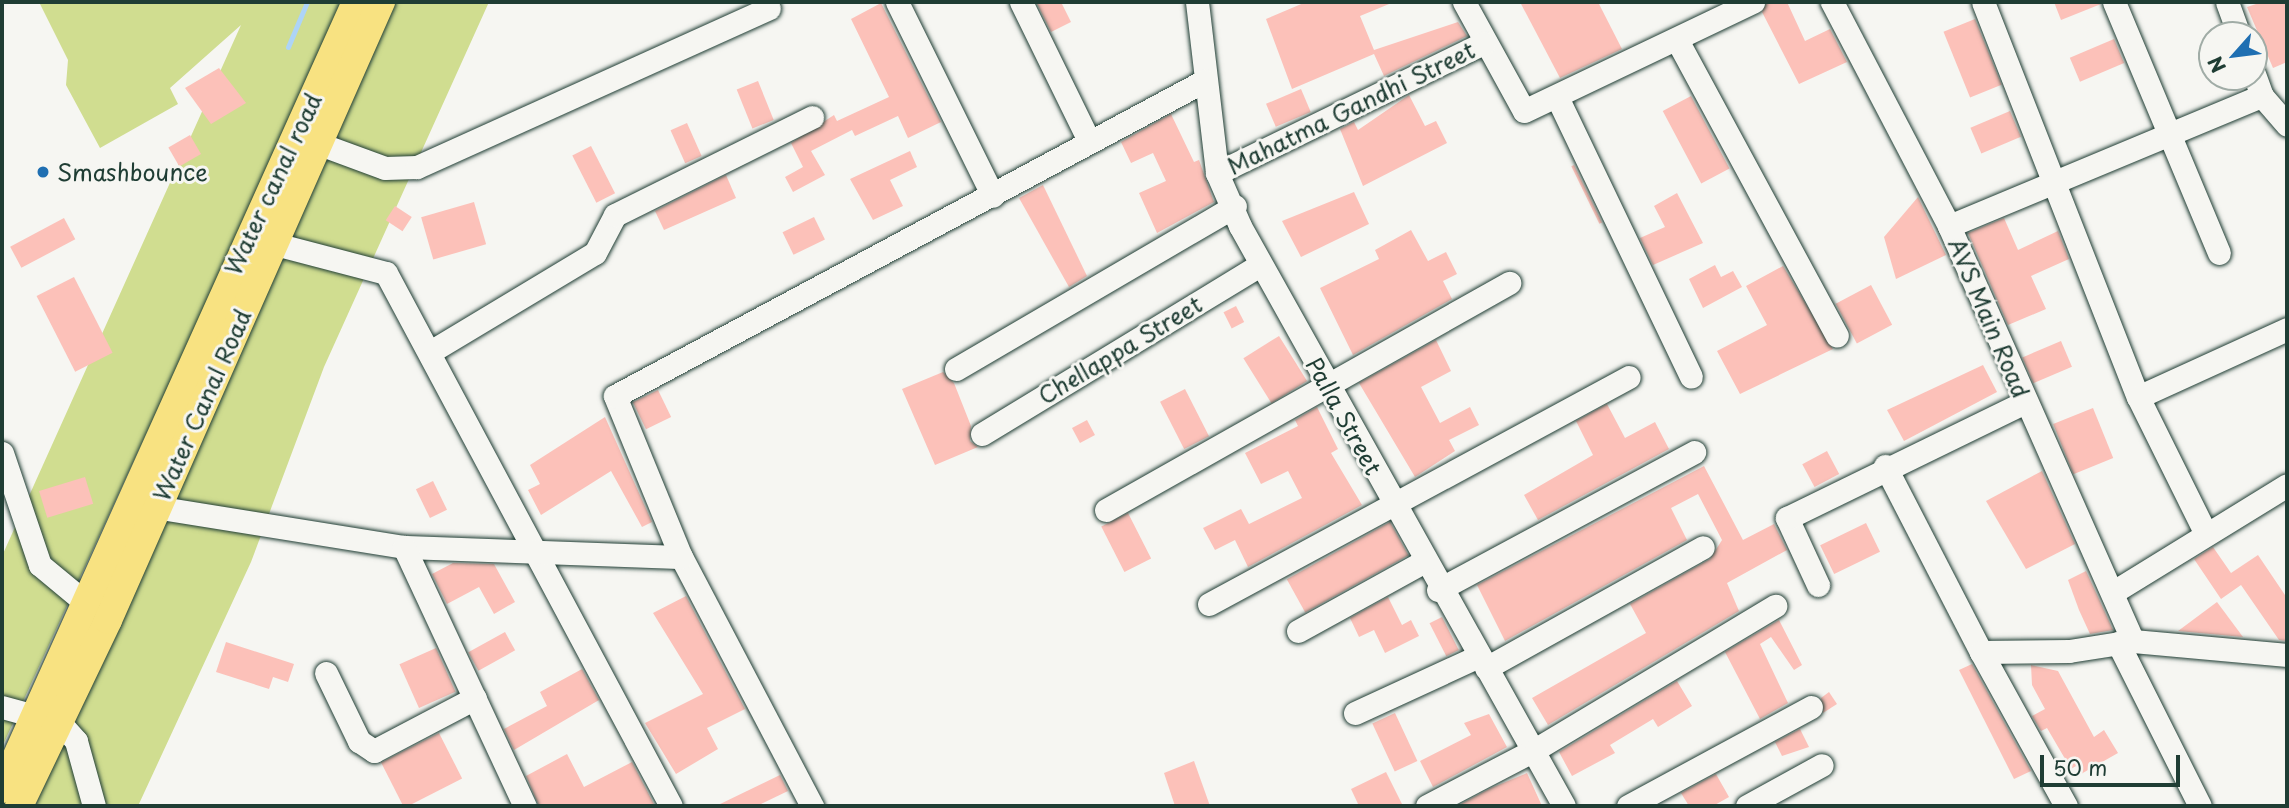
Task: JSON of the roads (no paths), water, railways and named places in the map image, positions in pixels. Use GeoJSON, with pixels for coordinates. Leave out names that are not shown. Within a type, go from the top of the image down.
{"type":"FeatureCollection","features":[{"type":"Feature","properties":{"kind":"main road","name":"Water canal road"},"geometry":{"type":"LineString","coordinates":[[260,240],[356,2]]}},
{"type":"Feature","properties":{"kind":"main road","name":"Water Canal Road"},"geometry":{"type":"LineString","coordinates":[[19,806],[48,719],[260,240],[317,143],[381,2]]}},
{"type":"Feature","properties":{"kind":"main road","name":"Water canal road"},"geometry":{"type":"LineString","coordinates":[[2,789],[48,719],[87,604],[144,505]]}},
{"type":"Feature","properties":{"kind":"street"},"geometry":{"type":"LineString","coordinates":[[897,2],[993,196]]}},
{"type":"Feature","properties":{"kind":"street"},"geometry":{"type":"LineString","coordinates":[[1021,2],[1089,141]]}},
{"type":"Feature","properties":{"kind":"street","name":"Palla Street"},"geometry":{"type":"LineString","coordinates":[[1197,2],[1204,80],[1217,173],[1235,206],[1258,266],[1329,387],[1438,590],[1536,749],[1564,806]]}},
{"type":"Feature","properties":{"kind":"street"},"geometry":{"type":"LineString","coordinates":[[1464,2],[1484,43],[1524,111],[1753,2]]}},
{"type":"Feature","properties":{"kind":"street","name":"AVS Main Road"},"geometry":{"type":"LineString","coordinates":[[1832,2],[1949,226],[2025,402],[2115,591],[2125,642],[2200,806]]}},
{"type":"Feature","properties":{"kind":"street"},"geometry":{"type":"LineString","coordinates":[[1983,2],[2055,179],[2138,397],[2206,534]]}},
{"type":"Feature","properties":{"kind":"street"},"geometry":{"type":"LineString","coordinates":[[2114,2],[2166,133],[2219,253]]}},
{"type":"Feature","properties":{"kind":"street"},"geometry":{"type":"LineString","coordinates":[[2227,2],[2234,21]]}},
{"type":"Feature","properties":{"kind":"street"},"geometry":{"type":"LineString","coordinates":[[317,143],[384,168],[417,167],[769,8]]}},
{"type":"Feature","properties":{"kind":"street"},"geometry":{"type":"LineString","coordinates":[[1677,40],[1837,336]]}},
{"type":"Feature","properties":{"kind":"street","name":"Mahatma Gandhi Street"},"geometry":{"type":"LineString","coordinates":[[1217,173],[1484,43]]}},
{"type":"Feature","properties":{"kind":"street"},"geometry":{"type":"LineString","coordinates":[[812,806],[681,557],[615,396],[993,196],[1204,80]]}},
{"type":"Feature","properties":{"kind":"street"},"geometry":{"type":"LineString","coordinates":[[1949,226],[2166,133],[2246,91]]}},
{"type":"Feature","properties":{"kind":"street"},"geometry":{"type":"LineString","coordinates":[[2262,91],[2287,125]]}},
{"type":"Feature","properties":{"kind":"street"},"geometry":{"type":"LineString","coordinates":[[1557,97],[1691,377]]}},
{"type":"Feature","properties":{"kind":"street"},"geometry":{"type":"LineString","coordinates":[[430,352],[595,253],[615,215],[812,117]]}},
{"type":"Feature","properties":{"kind":"street"},"geometry":{"type":"LineString","coordinates":[[956,369],[1235,206]]}},
{"type":"Feature","properties":{"kind":"street"},"geometry":{"type":"LineString","coordinates":[[260,240],[386,273],[430,352],[531,552],[671,806]]}},
{"type":"Feature","properties":{"kind":"street","name":"Chellappa Street"},"geometry":{"type":"LineString","coordinates":[[982,435],[1258,266]]}},
{"type":"Feature","properties":{"kind":"street"},"geometry":{"type":"LineString","coordinates":[[1106,510],[1329,387],[1509,283]]}},
{"type":"Feature","properties":{"kind":"street"},"geometry":{"type":"LineString","coordinates":[[2138,397],[2287,329]]}},
{"type":"Feature","properties":{"kind":"street"},"geometry":{"type":"LineString","coordinates":[[1209,604],[1391,500],[1628,377]]}},
{"type":"Feature","properties":{"kind":"street"},"geometry":{"type":"LineString","coordinates":[[1818,585],[1787,518],[1885,466],[2025,402]]}},
{"type":"Feature","properties":{"kind":"street"},"geometry":{"type":"LineString","coordinates":[[1438,590],[1694,452]]}},
{"type":"Feature","properties":{"kind":"street"},"geometry":{"type":"LineString","coordinates":[[2,453],[40,565],[87,604]]}},
{"type":"Feature","properties":{"kind":"street"},"geometry":{"type":"LineString","coordinates":[[1885,466],[1981,652],[2066,806]]}},
{"type":"Feature","properties":{"kind":"street"},"geometry":{"type":"LineString","coordinates":[[2115,591],[2287,485]]}},
{"type":"Feature","properties":{"kind":"street"},"geometry":{"type":"LineString","coordinates":[[144,505],[404,547],[681,557]]}},
{"type":"Feature","properties":{"kind":"street"},"geometry":{"type":"LineString","coordinates":[[404,547],[525,806]]}},
{"type":"Feature","properties":{"kind":"street"},"geometry":{"type":"LineString","coordinates":[[1355,713],[1482,662],[1703,547]]}},
{"type":"Feature","properties":{"kind":"street"},"geometry":{"type":"LineString","coordinates":[[1298,631],[1423,562]]}},
{"type":"Feature","properties":{"kind":"street"},"geometry":{"type":"LineString","coordinates":[[1427,806],[1536,749],[1774,606]]}},
{"type":"Feature","properties":{"kind":"street"},"geometry":{"type":"LineString","coordinates":[[1981,652],[2125,642],[2287,655]]}},
{"type":"Feature","properties":{"kind":"street"},"geometry":{"type":"LineString","coordinates":[[326,673],[359,740],[374,751],[475,698]]}},
{"type":"Feature","properties":{"kind":"street"},"geometry":{"type":"LineString","coordinates":[[1628,806],[1811,706]]}},
{"type":"Feature","properties":{"kind":"street"},"geometry":{"type":"LineString","coordinates":[[2,707],[48,719],[76,741],[94,806]]}},
{"type":"Feature","properties":{"kind":"street"},"geometry":{"type":"LineString","coordinates":[[1747,806],[1822,765]]}},
{"type":"Feature","properties":{"kind":"waterway"},"geometry":{"type":"LineString","coordinates":[[288,47],[307,2]]}},
{"type":"Feature","properties":{"kind":"place","name":"Smashbounce"},"geometry":{"type":"Point","coordinates":[43,172]}}]}
